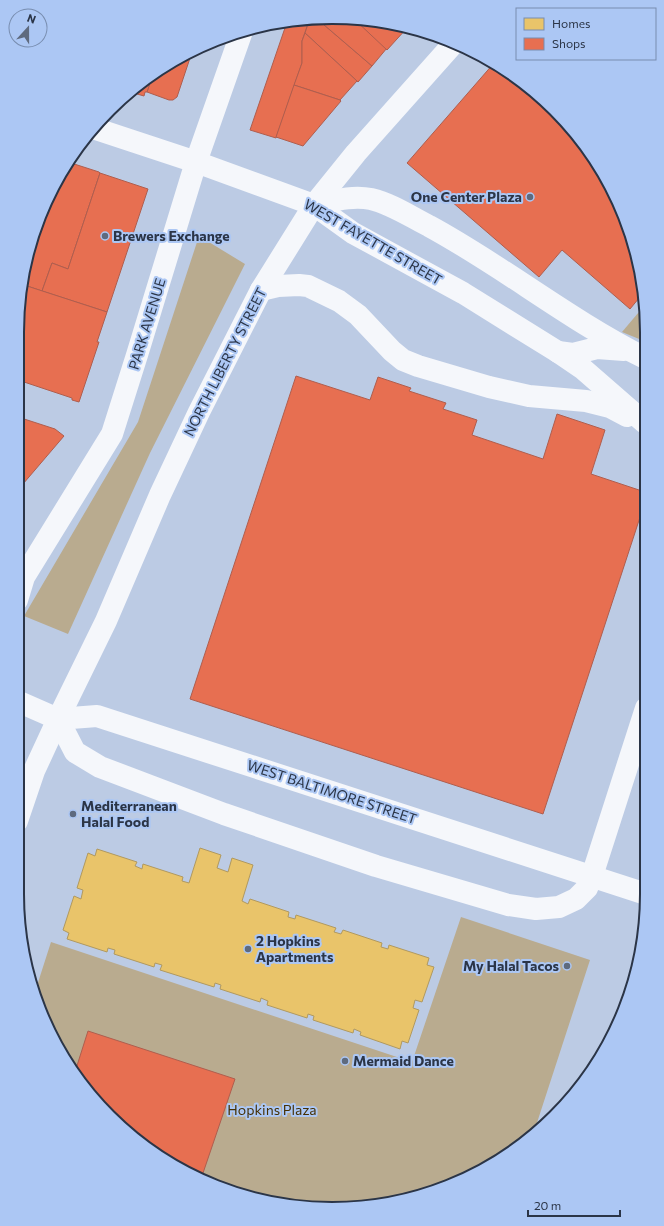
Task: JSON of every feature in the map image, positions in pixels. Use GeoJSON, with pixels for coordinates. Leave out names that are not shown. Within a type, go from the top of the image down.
{"type":"FeatureCollection","features":[{"type":"Feature","properties":{"kind":"main road","name":"PARK AVENUE"},"geometry":{"type":"LineString","coordinates":[[24,577],[112,434],[138,355],[196,162],[240,38]]}},
{"type":"Feature","properties":{"kind":"main road","name":"NORTH LIBERTY STREET"},"geometry":{"type":"LineString","coordinates":[[24,800],[34,771],[106,621],[160,495],[199,412],[261,290],[314,205],[356,153],[450,47]]}},
{"type":"Feature","properties":{"kind":"main road","name":"WEST FAYETTE STREET"},"geometry":{"type":"LineString","coordinates":[[99,130],[196,162],[314,205],[353,233],[463,293],[558,352],[582,369],[640,419]]}},
{"type":"Feature","properties":{"kind":"main road"},"geometry":{"type":"LineString","coordinates":[[314,205],[352,197],[371,199],[385,203],[448,236],[603,336],[638,354]]}},
{"type":"Feature","properties":{"kind":"main road"},"geometry":{"type":"LineString","coordinates":[[261,290],[278,286],[308,286],[340,301],[358,316],[392,352],[403,360],[418,366],[489,387],[530,396],[586,401],[610,407],[640,421]]}},
{"type":"Feature","properties":{"kind":"main road"},"geometry":{"type":"LineString","coordinates":[[558,352],[573,354],[597,348],[638,354]]}},
{"type":"Feature","properties":{"kind":"main road","name":"WEST BALTIMORE STREET"},"geometry":{"type":"LineString","coordinates":[[24,704],[58,719],[97,716],[640,892]]}},
{"type":"Feature","properties":{"kind":"main road"},"geometry":{"type":"LineString","coordinates":[[58,719],[75,752],[100,767],[224,814],[376,866],[502,904],[536,909],[559,907],[576,899],[587,888],[640,727]]}},
{"type":"Feature","properties":{"kind":"green space"},"geometry":{"type":"Polygon","coordinates":[[[199,236],[245,264],[150,453],[68,634],[24,616],[138,422],[199,236]]]}},
{"type":"Feature","properties":{"kind":"green space"},"geometry":{"type":"Polygon","coordinates":[[[639,312],[640,339],[622,332],[639,312]]]}},
{"type":"Feature","properties":{"kind":"green space","name":"Hopkins Plaza"},"geometry":{"type":"Polygon","coordinates":[[[461,917],[590,960],[536,1125],[486,1161],[450,1179],[412,1192],[392,1196],[332,1202],[292,1199],[252,1192],[214,1179],[178,1161],[161,1150],[129,1126],[114,1112],[100,1097],[76,1065],[65,1048],[47,1012],[37,985],[51,942],[412,1062],[461,917]]]}},
{"type":"Feature","properties":{"kind":"building: Homes","name":"2 Hopkins Apartments"},"geometry":{"type":"Polygon","coordinates":[[[200,848],[221,855],[217,868],[228,872],[232,858],[253,865],[242,901],[248,904],[250,899],[289,912],[288,917],[295,919],[296,915],[336,928],[334,932],[341,934],[343,930],[382,943],[381,947],[388,949],[389,945],[429,958],[427,965],[434,967],[422,1002],[415,1000],[413,1008],[419,1010],[408,1043],[402,1041],[400,1049],[360,1035],[361,1032],[354,1029],[353,1033],[313,1020],[314,1016],[308,1014],[307,1018],[267,1005],[268,1001],[261,998],[260,1002],[220,989],[221,985],[215,983],[214,987],[160,970],[162,965],[155,963],[154,967],[114,954],[115,950],[108,948],[107,952],[67,939],[69,933],[63,930],[74,896],[81,899],[83,890],[77,888],[88,853],[95,856],[97,849],[137,862],[135,866],[142,869],[143,864],[183,877],[182,881],[189,883],[200,848]]]}},
{"type":"Feature","properties":{"kind":"building: Shops"},"geometry":{"type":"Polygon","coordinates":[[[323,24],[372,66],[358,82],[305,33],[308,25],[323,24]]]}},
{"type":"Feature","properties":{"kind":"building: Shops"},"geometry":{"type":"Polygon","coordinates":[[[323,24],[362,26],[387,48],[372,66],[323,24]]]}},
{"type":"Feature","properties":{"kind":"building: Shops"},"geometry":{"type":"Polygon","coordinates":[[[307,25],[302,41],[302,63],[276,138],[250,130],[285,28],[307,25]]]}},
{"type":"Feature","properties":{"kind":"building: Shops"},"geometry":{"type":"Polygon","coordinates":[[[361,26],[403,32],[387,50],[361,26]]]}},
{"type":"Feature","properties":{"kind":"building: Shops"},"geometry":{"type":"Polygon","coordinates":[[[305,33],[357,81],[340,100],[294,85],[302,63],[302,41],[305,33]]]}},
{"type":"Feature","properties":{"kind":"building: Shops"},"geometry":{"type":"Polygon","coordinates":[[[190,59],[177,97],[173,100],[169,100],[147,92],[149,85],[178,65],[190,59]]]}},
{"type":"Feature","properties":{"kind":"building: Shops","name":"One Center Plaza"},"geometry":{"type":"Polygon","coordinates":[[[490,68],[535,100],[550,114],[564,129],[599,178],[617,214],[624,233],[630,252],[638,300],[630,309],[562,250],[539,277],[407,163],[490,68]]]}},
{"type":"Feature","properties":{"kind":"building: Shops"},"geometry":{"type":"Polygon","coordinates":[[[149,85],[147,92],[145,92],[144,96],[137,94],[149,85]]]}},
{"type":"Feature","properties":{"kind":"building: Shops"},"geometry":{"type":"Polygon","coordinates":[[[294,85],[341,101],[303,146],[276,137],[294,85]]]}},
{"type":"Feature","properties":{"kind":"building: Shops"},"geometry":{"type":"Polygon","coordinates":[[[74,164],[99,172],[100,173],[68,269],[52,263],[42,291],[28,286],[34,252],[47,214],[65,178],[74,164]]]}},
{"type":"Feature","properties":{"kind":"building: Shops","name":"Brewers Exchange"},"geometry":{"type":"Polygon","coordinates":[[[100,173],[148,189],[107,312],[42,291],[52,263],[68,269],[100,173]]]}},
{"type":"Feature","properties":{"kind":"building: Shops"},"geometry":{"type":"Polygon","coordinates":[[[28,286],[107,312],[97,342],[99,342],[79,402],[72,400],[72,398],[24,382],[24,332],[28,286]]]}},
{"type":"Feature","properties":{"kind":"building: Shops"},"geometry":{"type":"Polygon","coordinates":[[[296,376],[370,400],[378,377],[411,388],[409,391],[446,403],[443,409],[477,420],[472,435],[543,459],[557,414],[605,430],[591,474],[640,490],[640,517],[543,814],[190,699],[296,376]]]}},
{"type":"Feature","properties":{"kind":"building: Shops"},"geometry":{"type":"Polygon","coordinates":[[[24,419],[55,429],[64,436],[24,483],[24,419]]]}},
{"type":"Feature","properties":{"kind":"building: Shops"},"geometry":{"type":"Polygon","coordinates":[[[88,1031],[235,1079],[203,1173],[178,1161],[129,1126],[100,1097],[77,1066],[88,1031]]]}},
{"type":"Feature","properties":{"kind":"place","name":"One Center Plaza"},"geometry":{"type":"Point","coordinates":[530,197]}},
{"type":"Feature","properties":{"kind":"place","name":"Brewers Exchange"},"geometry":{"type":"Point","coordinates":[105,236]}},
{"type":"Feature","properties":{"kind":"place","name":"Mediterranean Halal Food"},"geometry":{"type":"Point","coordinates":[73,814]}},
{"type":"Feature","properties":{"kind":"place","name":"2 Hopkins Apartments"},"geometry":{"type":"Point","coordinates":[248,949]}},
{"type":"Feature","properties":{"kind":"place","name":"My Halal Tacos"},"geometry":{"type":"Point","coordinates":[567,966]}},
{"type":"Feature","properties":{"kind":"place","name":"Mermaid Dance"},"geometry":{"type":"Point","coordinates":[345,1061]}}]}
